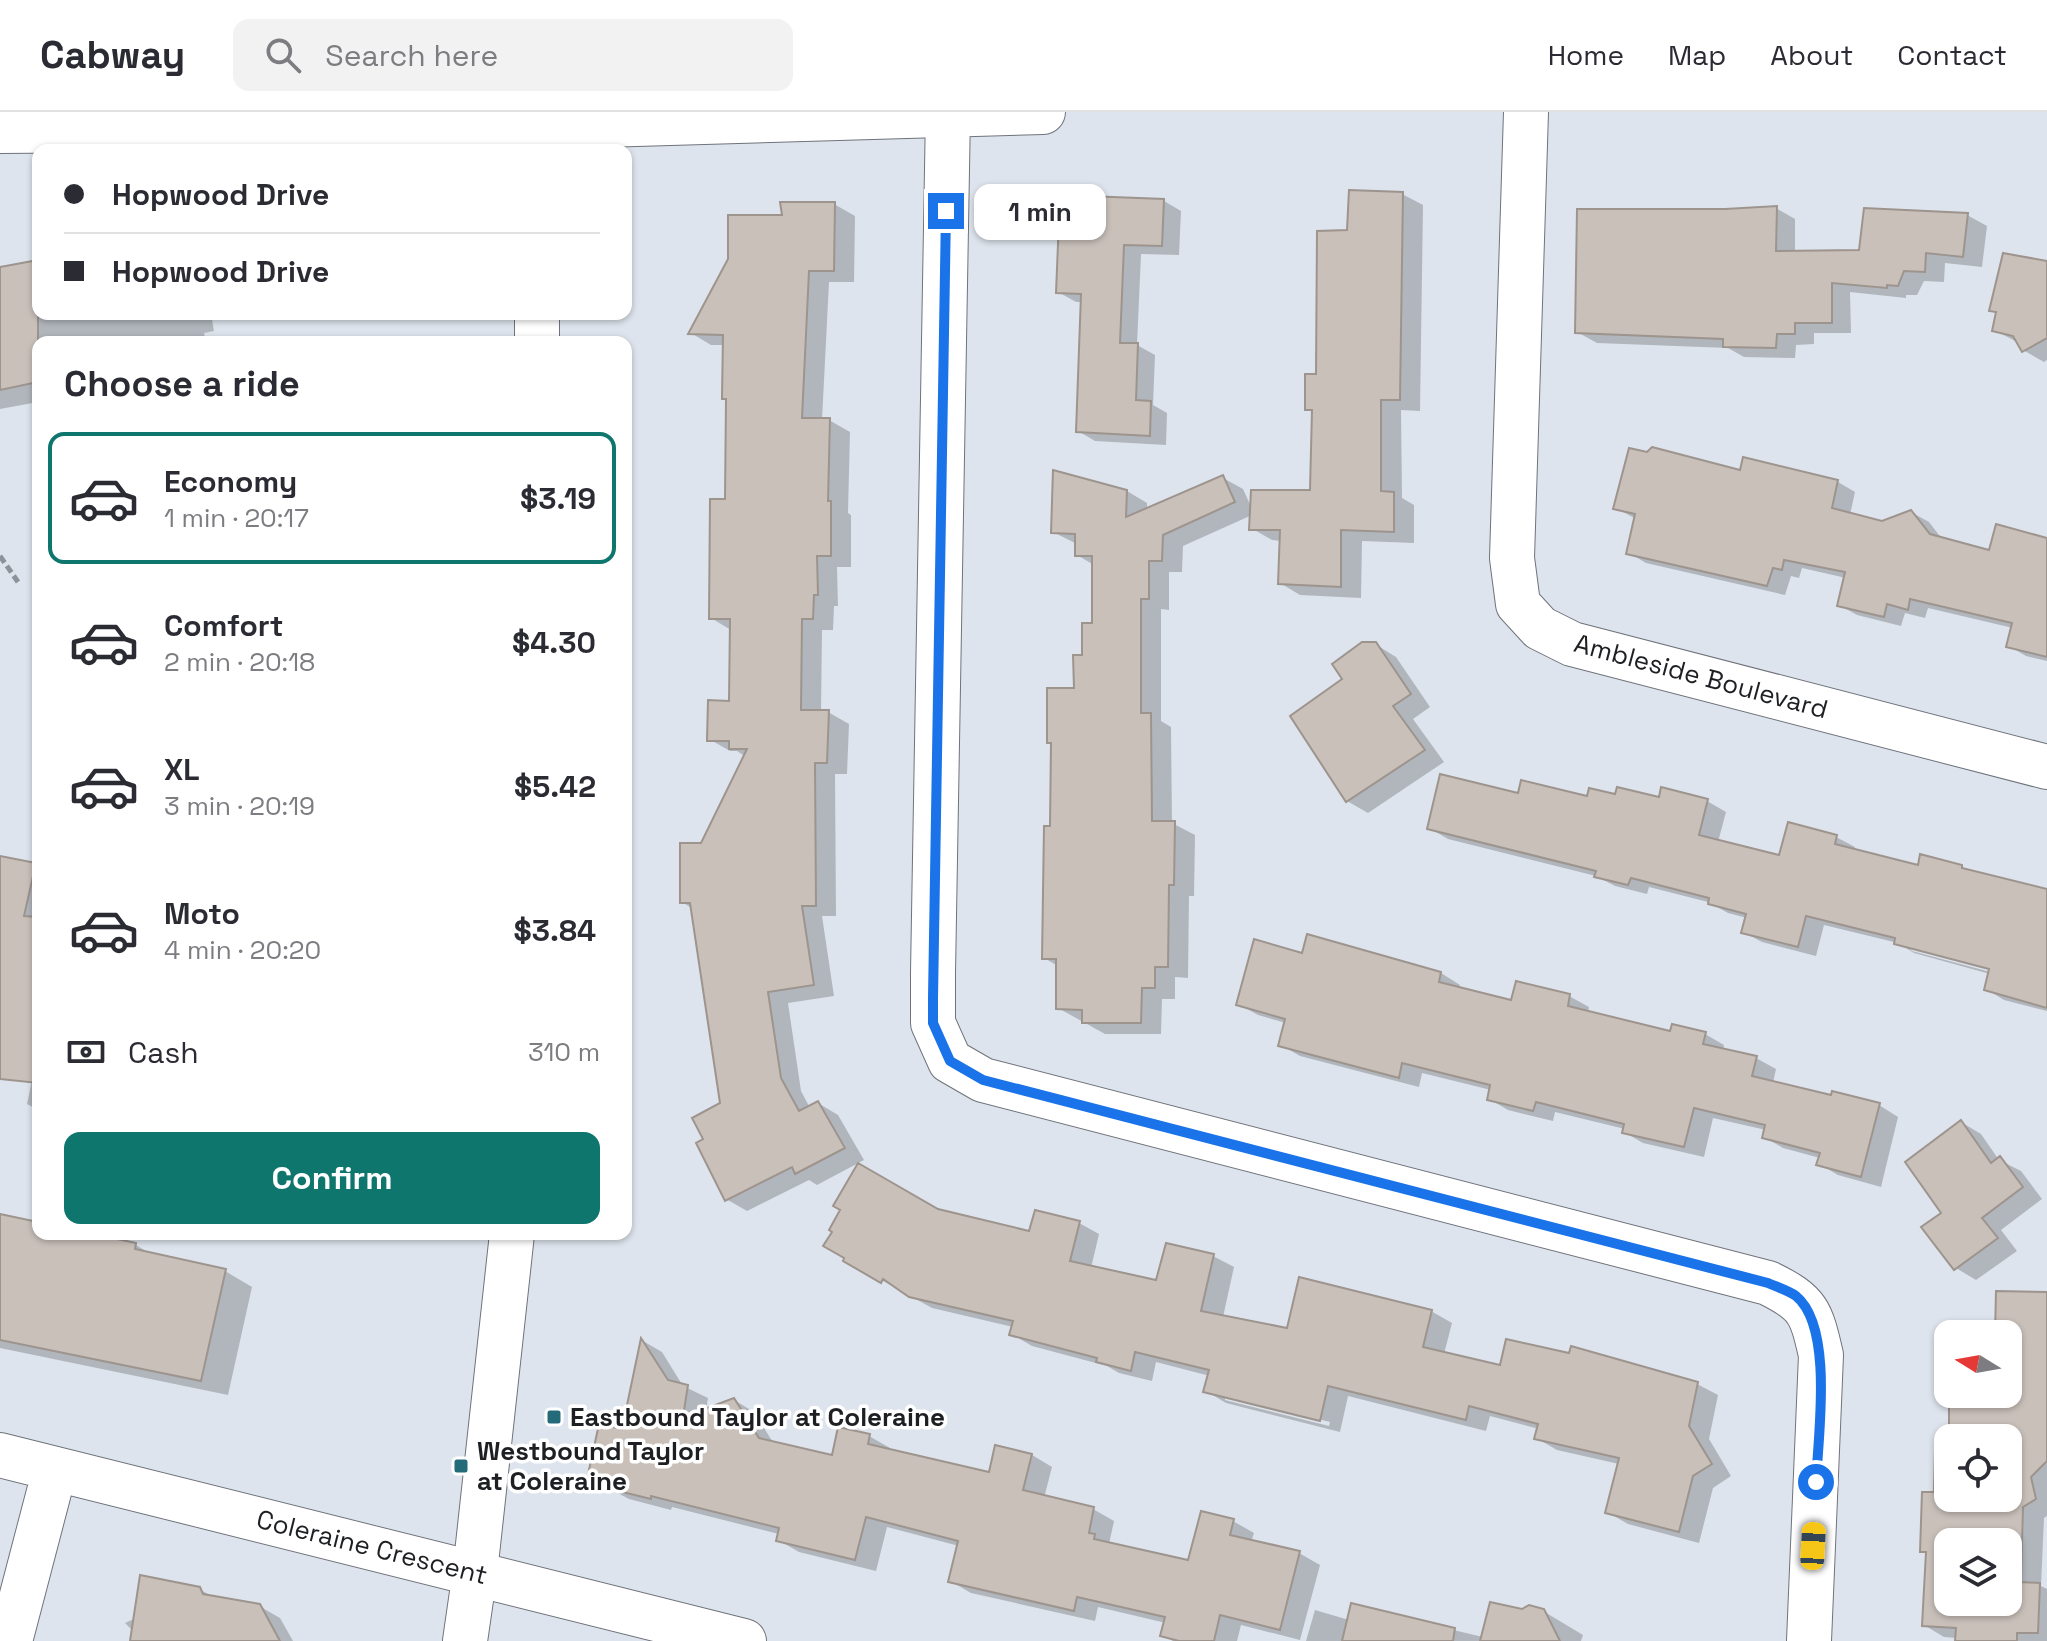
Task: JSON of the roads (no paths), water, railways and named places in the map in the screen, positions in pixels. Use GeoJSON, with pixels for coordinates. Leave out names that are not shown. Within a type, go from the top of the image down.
{"type":"FeatureCollection","features":[{"type":"Feature","properties":{"kind":"street"},"geometry":{"type":"LineString","coordinates":[[0,131],[535,130],[1043,112]]}},
{"type":"Feature","properties":{"kind":"street","name":"Ambleside Boulevard"},"geometry":{"type":"LineString","coordinates":[[1526,112],[1512,558],[1518,604],[1540,628],[1572,644],[2047,767]]}},
{"type":"Feature","properties":{"kind":"street"},"geometry":{"type":"LineString","coordinates":[[948,114],[933,1023],[950,1061],[983,1080],[1768,1283],[1797,1297],[1813,1318],[1821,1355],[1809,1641]]}},
{"type":"Feature","properties":{"kind":"street"},"geometry":{"type":"LineString","coordinates":[[465,1641],[511,1240]]}},
{"type":"Feature","properties":{"kind":"street","name":"Coleraine Crescent"},"geometry":{"type":"LineString","coordinates":[[0,1455],[744,1641]]}},
{"type":"Feature","properties":{"kind":"street"},"geometry":{"type":"LineString","coordinates":[[10,1641],[55,1469]]}},
{"type":"Feature","properties":{"kind":"place","name":"Eastbound Taylor at Coleraine"},"geometry":{"type":"Point","coordinates":[554,1417]}},
{"type":"Feature","properties":{"kind":"place","name":"Westbound Taylor at Coleraine"},"geometry":{"type":"Point","coordinates":[461,1466]}}]}
